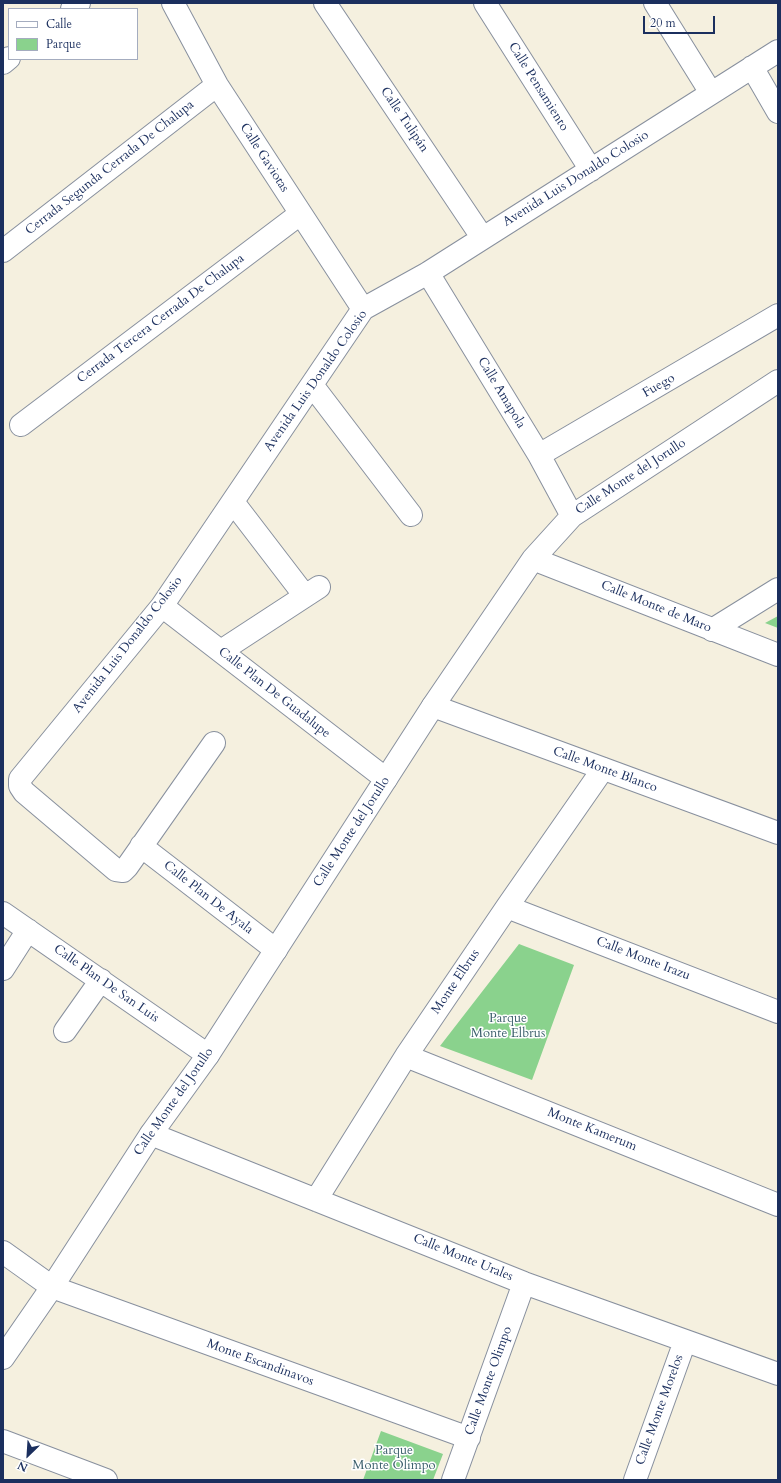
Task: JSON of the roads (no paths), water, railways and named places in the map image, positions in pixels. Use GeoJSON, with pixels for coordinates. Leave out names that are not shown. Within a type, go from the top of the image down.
{"type":"FeatureCollection","features":[{"type":"Feature","properties":{"kind":"street","name":"Calle Gaviotas"},"geometry":{"type":"LineString","coordinates":[[173,3],[217,85],[363,309]]}},
{"type":"Feature","properties":{"kind":"street","name":"Calle Tulipán"},"geometry":{"type":"LineString","coordinates":[[325,3],[482,237]]}},
{"type":"Feature","properties":{"kind":"street","name":"Calle Pensamiento"},"geometry":{"type":"LineString","coordinates":[[485,3],[590,170]]}},
{"type":"Feature","properties":{"kind":"street"},"geometry":{"type":"LineString","coordinates":[[655,3],[710,93]]}},
{"type":"Feature","properties":{"kind":"street","name":"Avenida Luis Donaldo Colosio"},"geometry":{"type":"LineString","coordinates":[[141,846],[122,871],[116,870],[24,792],[20,786],[20,779],[162,606],[363,309],[428,273],[482,237],[778,51]]}},
{"type":"Feature","properties":{"kind":"street"},"geometry":{"type":"LineString","coordinates":[[752,68],[778,112]]}},
{"type":"Feature","properties":{"kind":"street","name":"Cerrada Segunda Cerrada De Chalupa"},"geometry":{"type":"LineString","coordinates":[[3,251],[217,85]]}},
{"type":"Feature","properties":{"kind":"street","name":"Cerrada Tercera Cerrada De Chalupa"},"geometry":{"type":"LineString","coordinates":[[21,425],[300,214]]}},
{"type":"Feature","properties":{"kind":"street","name":"Calle Amapola"},"geometry":{"type":"LineString","coordinates":[[428,273],[539,455],[572,516]]}},
{"type":"Feature","properties":{"kind":"street","name":"Fuego"},"geometry":{"type":"LineString","coordinates":[[539,455],[778,315]]}},
{"type":"Feature","properties":{"kind":"street","name":"Calle Monte del Jorullo"},"geometry":{"type":"LineString","coordinates":[[3,1358],[52,1287],[151,1134],[208,1055],[433,706],[534,559],[572,516],[778,381]]}},
{"type":"Feature","properties":{"kind":"street"},"geometry":{"type":"LineString","coordinates":[[312,385],[411,515]]}},
{"type":"Feature","properties":{"kind":"street"},"geometry":{"type":"LineString","coordinates":[[221,651],[312,591],[232,502]]}},
{"type":"Feature","properties":{"kind":"street","name":"Calle Monte de Maro"},"geometry":{"type":"LineString","coordinates":[[534,559],[778,655]]}},
{"type":"Feature","properties":{"kind":"street"},"geometry":{"type":"LineString","coordinates":[[712,630],[778,588]]}},
{"type":"Feature","properties":{"kind":"street","name":"Calle Plan De Guadalupe"},"geometry":{"type":"LineString","coordinates":[[162,606],[386,779]]}},
{"type":"Feature","properties":{"kind":"street","name":"Calle Monte Blanco"},"geometry":{"type":"LineString","coordinates":[[433,706],[778,833]]}},
{"type":"Feature","properties":{"kind":"street"},"geometry":{"type":"LineString","coordinates":[[141,846],[214,743]]}},
{"type":"Feature","properties":{"kind":"street","name":"Monte Elbrus"},"geometry":{"type":"LineString","coordinates":[[316,1200],[406,1056],[603,769]]}},
{"type":"Feature","properties":{"kind":"street","name":"Calle Plan De Ayala"},"geometry":{"type":"LineString","coordinates":[[141,846],[276,950]]}},
{"type":"Feature","properties":{"kind":"street","name":"Calle Monte Irazu"},"geometry":{"type":"LineString","coordinates":[[507,907],[778,1012]]}},
{"type":"Feature","properties":{"kind":"street","name":"Calle Plan De San Luis"},"geometry":{"type":"LineString","coordinates":[[3,913],[208,1055]]}},
{"type":"Feature","properties":{"kind":"street"},"geometry":{"type":"LineString","coordinates":[[3,969],[28,930]]}},
{"type":"Feature","properties":{"kind":"street"},"geometry":{"type":"LineString","coordinates":[[65,1031],[100,980]]}},
{"type":"Feature","properties":{"kind":"street","name":"Monte Kamerum"},"geometry":{"type":"LineString","coordinates":[[406,1056],[778,1205]]}},
{"type":"Feature","properties":{"kind":"street","name":"Calle Monte Urales"},"geometry":{"type":"LineString","coordinates":[[151,1134],[524,1283],[778,1374]]}},
{"type":"Feature","properties":{"kind":"street","name":"Monte Escandinavos"},"geometry":{"type":"LineString","coordinates":[[3,1252],[52,1287],[469,1438]]}},
{"type":"Feature","properties":{"kind":"street","name":"Calle Monte Olimpo"},"geometry":{"type":"LineString","coordinates":[[453,1480],[524,1283]]}},
{"type":"Feature","properties":{"kind":"street","name":"Calle Monte Morelos"},"geometry":{"type":"LineString","coordinates":[[635,1480],[685,1341]]}},
{"type":"Feature","properties":{"kind":"street"},"geometry":{"type":"LineString","coordinates":[[3,1441],[106,1480]]}},
{"type":"Feature","properties":{"kind":"park label","name":"Parque Monte Elbrus"},"geometry":{"type":"Point","coordinates":[508,1026]}},
{"type":"Feature","properties":{"kind":"park label","name":"Parque Monte Olimpo"},"geometry":{"type":"Point","coordinates":[394,1458]}}]}
